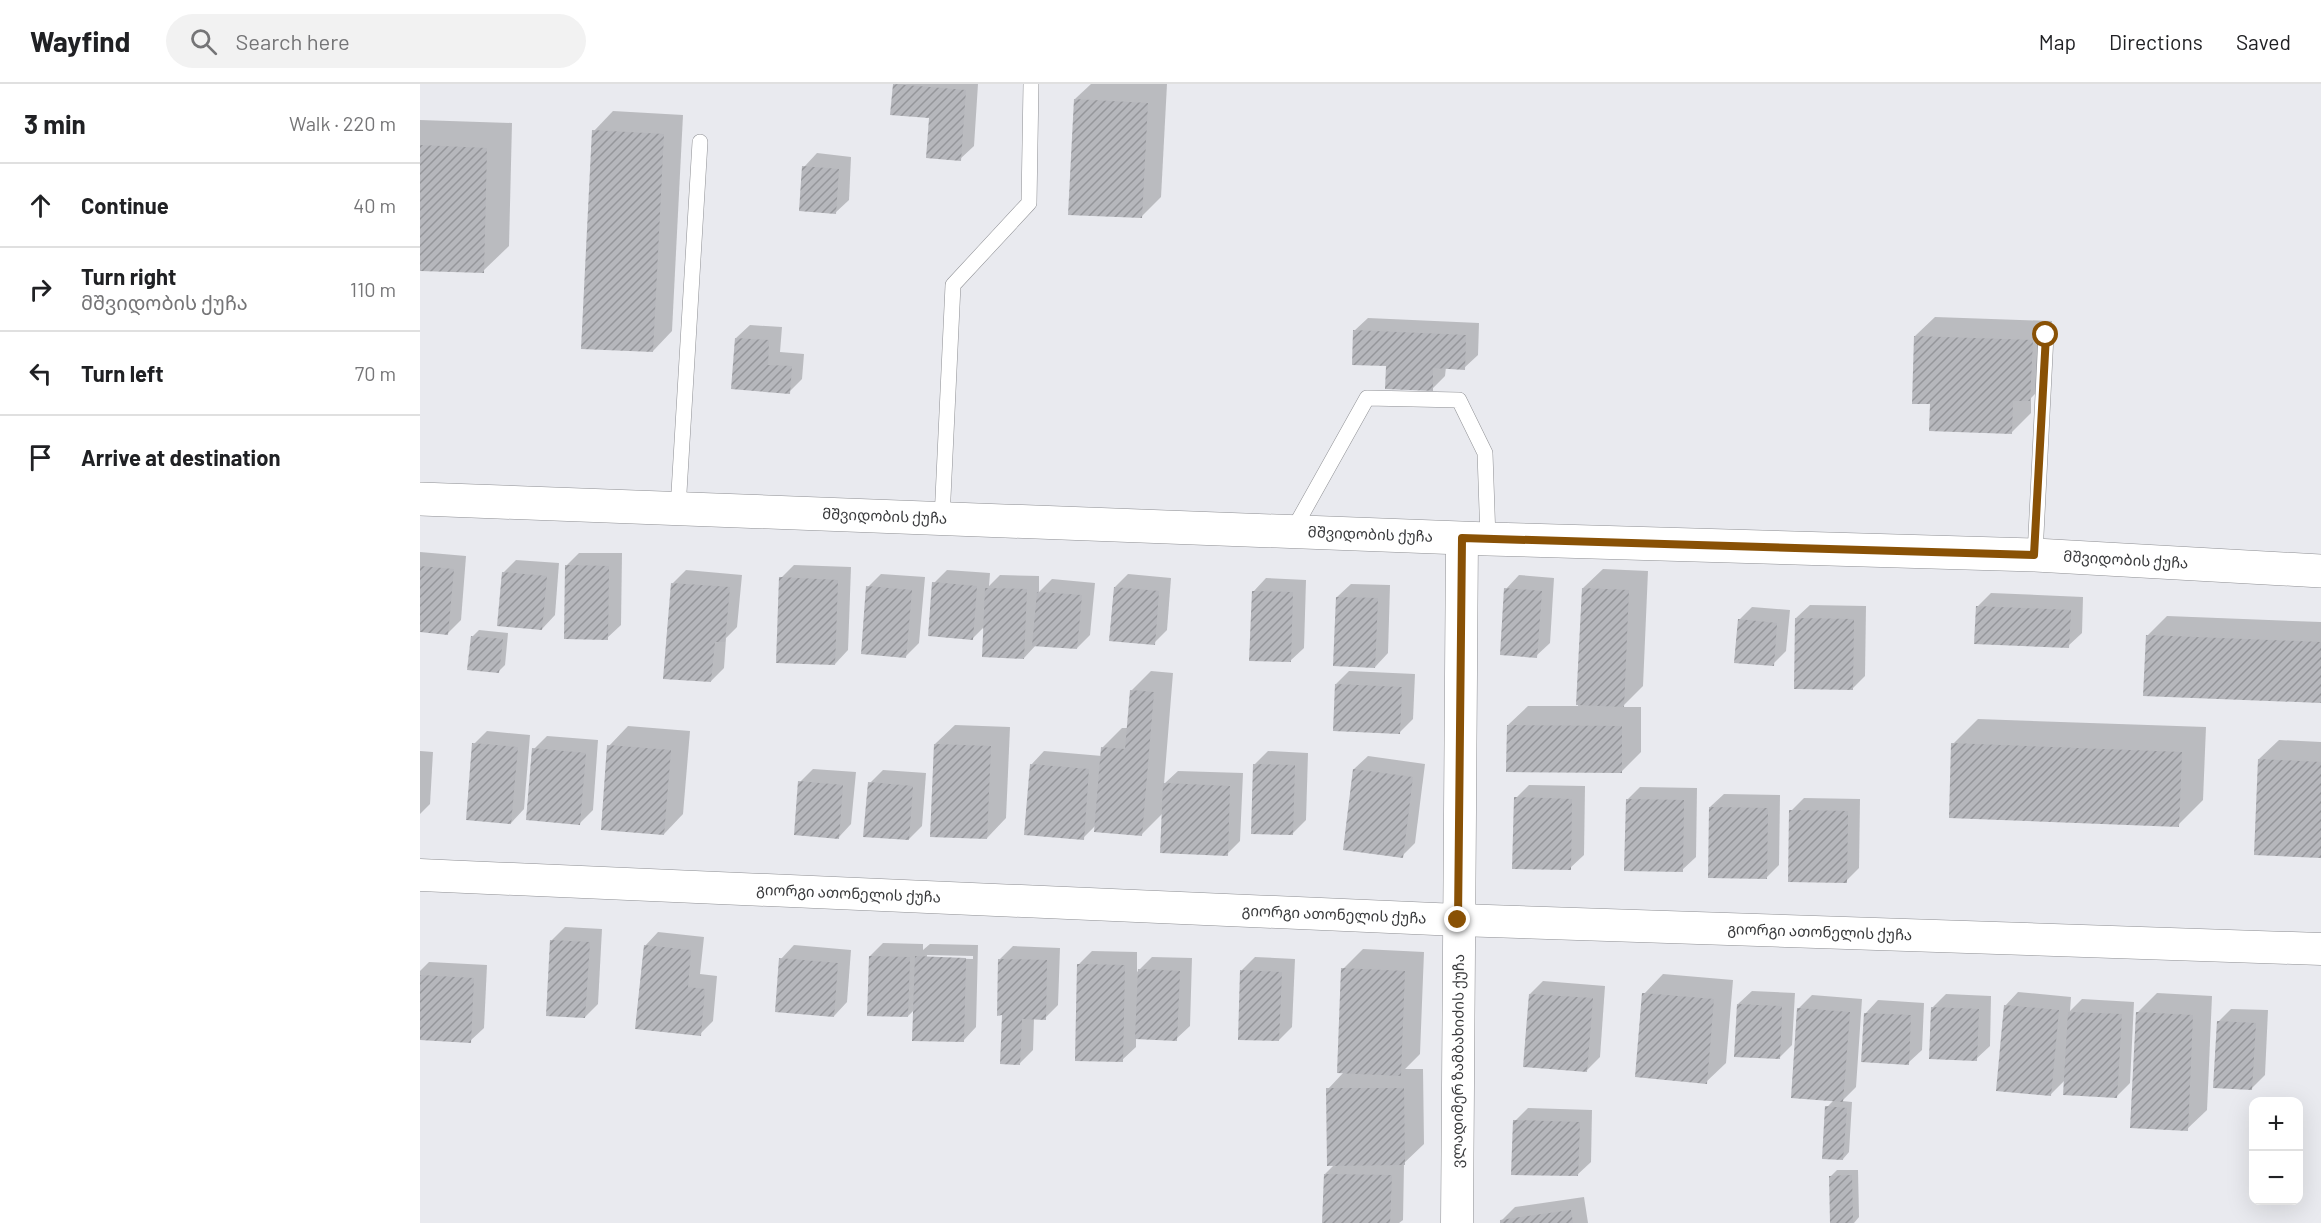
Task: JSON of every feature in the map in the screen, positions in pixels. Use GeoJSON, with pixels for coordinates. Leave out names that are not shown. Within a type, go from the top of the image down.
{"type":"FeatureCollection","features":[{"type":"Feature","properties":{"kind":"street","name":"მშვიდობის ქუჩა"},"geometry":{"type":"LineString","coordinates":[[420,500],[1292,532],[2034,555],[2321,571]]}},
{"type":"Feature","properties":{"kind":"street","name":"ვლადიმერ ზამბახიძის ქუჩა"},"geometry":{"type":"LineString","coordinates":[[1457,1223],[1458,920],[1475,538]]}},
{"type":"Feature","properties":{"kind":"street","name":"გიორგი ათონელის ქუჩა"},"geometry":{"type":"LineString","coordinates":[[420,875],[1458,920],[2321,949]]}},
{"type":"Feature","properties":{"kind":"lane"},"geometry":{"type":"LineString","coordinates":[[942,519],[953,285],[1029,203],[1031,84]]}},
{"type":"Feature","properties":{"kind":"lane"},"geometry":{"type":"LineString","coordinates":[[678,509],[700,142]]}},
{"type":"Feature","properties":{"kind":"lane"},"geometry":{"type":"LineString","coordinates":[[2034,555],[2046,335]]}},
{"type":"Feature","properties":{"kind":"lane"},"geometry":{"type":"LineString","coordinates":[[1292,532],[1367,398],[1459,400],[1485,453],[1475,538]]}},
{"type":"Feature","properties":{"kind":"building"},"geometry":{"type":"Polygon","coordinates":[[[893,84],[966,90],[961,161],[926,158],[929,118],[890,115],[893,84]]]}},
{"type":"Feature","properties":{"kind":"building"},"geometry":{"type":"Polygon","coordinates":[[[1074,99],[1148,103],[1142,218],[1068,215],[1074,99]]]}},
{"type":"Feature","properties":{"kind":"building"},"geometry":{"type":"Polygon","coordinates":[[[592,130],[664,134],[653,352],[581,349],[592,130]]]}},
{"type":"Feature","properties":{"kind":"building"},"geometry":{"type":"Polygon","coordinates":[[[420,145],[487,148],[484,273],[420,271],[420,145]]]}},
{"type":"Feature","properties":{"kind":"building"},"geometry":{"type":"Polygon","coordinates":[[[802,166],[839,169],[836,214],[799,211],[802,166]]]}},
{"type":"Feature","properties":{"kind":"building"},"geometry":{"type":"Polygon","coordinates":[[[1353,330],[1466,335],[1465,370],[1433,368],[1433,391],[1385,389],[1386,366],[1352,365],[1353,330]]]}},
{"type":"Feature","properties":{"kind":"building"},"geometry":{"type":"Polygon","coordinates":[[[1914,336],[2033,340],[2030,401],[2013,401],[2012,434],[1929,431],[1930,404],[1912,404],[1914,336]]]}},
{"type":"Feature","properties":{"kind":"building"},"geometry":{"type":"Polygon","coordinates":[[[735,338],[769,340],[768,365],[792,366],[790,394],[731,389],[735,338]]]}},
{"type":"Feature","properties":{"kind":"building"},"geometry":{"type":"Polygon","coordinates":[[[565,565],[609,566],[608,640],[564,639],[565,565]]]}},
{"type":"Feature","properties":{"kind":"building"},"geometry":{"type":"Polygon","coordinates":[[[420,566],[454,569],[448,635],[420,632],[420,566]]]}},
{"type":"Feature","properties":{"kind":"building"},"geometry":{"type":"Polygon","coordinates":[[[502,572],[547,576],[542,630],[497,626],[502,572]]]}},
{"type":"Feature","properties":{"kind":"building"},"geometry":{"type":"Polygon","coordinates":[[[779,577],[838,580],[835,665],[776,663],[779,577]]]}},
{"type":"Feature","properties":{"kind":"building"},"geometry":{"type":"Polygon","coordinates":[[[932,582],[977,586],[973,640],[928,636],[932,582]]]}},
{"type":"Feature","properties":{"kind":"building"},"geometry":{"type":"Polygon","coordinates":[[[671,583],[730,587],[725,642],[715,642],[711,682],[663,679],[671,583]]]}},
{"type":"Feature","properties":{"kind":"building"},"geometry":{"type":"Polygon","coordinates":[[[866,586],[912,590],[906,658],[861,654],[866,586]]]}},
{"type":"Feature","properties":{"kind":"building"},"geometry":{"type":"Polygon","coordinates":[[[1114,587],[1159,591],[1155,645],[1109,641],[1114,587]]]}},
{"type":"Feature","properties":{"kind":"building"},"geometry":{"type":"Polygon","coordinates":[[[985,588],[1027,589],[1024,659],[982,657],[985,588]]]}},
{"type":"Feature","properties":{"kind":"building"},"geometry":{"type":"Polygon","coordinates":[[[1504,588],[1542,591],[1537,658],[1500,655],[1504,588]]]}},
{"type":"Feature","properties":{"kind":"building"},"geometry":{"type":"Polygon","coordinates":[[[1582,588],[1629,590],[1624,707],[1576,705],[1582,588]]]}},
{"type":"Feature","properties":{"kind":"building"},"geometry":{"type":"Polygon","coordinates":[[[1252,591],[1293,592],[1291,662],[1249,661],[1252,591]]]}},
{"type":"Feature","properties":{"kind":"building"},"geometry":{"type":"Polygon","coordinates":[[[1037,592],[1082,595],[1077,649],[1032,646],[1037,592]]]}},
{"type":"Feature","properties":{"kind":"building"},"geometry":{"type":"Polygon","coordinates":[[[1336,597],[1378,598],[1375,668],[1333,666],[1336,597]]]}},
{"type":"Feature","properties":{"kind":"building"},"geometry":{"type":"Polygon","coordinates":[[[1976,606],[2071,610],[2069,648],[1974,644],[1976,606]]]}},
{"type":"Feature","properties":{"kind":"building"},"geometry":{"type":"Polygon","coordinates":[[[1795,618],[1854,619],[1853,690],[1794,689],[1795,618]]]}},
{"type":"Feature","properties":{"kind":"building"},"geometry":{"type":"Polygon","coordinates":[[[1738,619],[1777,623],[1774,666],[1734,663],[1738,619]]]}},
{"type":"Feature","properties":{"kind":"building"},"geometry":{"type":"Polygon","coordinates":[[[2146,635],[2321,642],[2321,703],[2143,696],[2146,635]]]}},
{"type":"Feature","properties":{"kind":"building"},"geometry":{"type":"Polygon","coordinates":[[[471,636],[503,639],[499,673],[467,670],[471,636]]]}},
{"type":"Feature","properties":{"kind":"building"},"geometry":{"type":"Polygon","coordinates":[[[1335,684],[1402,687],[1400,734],[1333,731],[1335,684]]]}},
{"type":"Feature","properties":{"kind":"building"},"geometry":{"type":"Polygon","coordinates":[[[1130,690],[1154,692],[1142,836],[1094,832],[1101,747],[1125,749],[1130,690]]]}},
{"type":"Feature","properties":{"kind":"building"},"geometry":{"type":"Polygon","coordinates":[[[1507,725],[1622,726],[1622,773],[1506,772],[1507,725]]]}},
{"type":"Feature","properties":{"kind":"building"},"geometry":{"type":"Polygon","coordinates":[[[472,743],[518,747],[511,824],[466,820],[472,743]]]}},
{"type":"Feature","properties":{"kind":"building"},"geometry":{"type":"Polygon","coordinates":[[[1951,743],[2182,752],[2179,827],[1949,818],[1951,743]]]}},
{"type":"Feature","properties":{"kind":"building"},"geometry":{"type":"Polygon","coordinates":[[[934,744],[991,746],[987,839],[930,837],[934,744]]]}},
{"type":"Feature","properties":{"kind":"building"},"geometry":{"type":"Polygon","coordinates":[[[607,745],[671,750],[664,835],[601,830],[607,745]]]}},
{"type":"Feature","properties":{"kind":"building"},"geometry":{"type":"Polygon","coordinates":[[[532,748],[586,753],[580,825],[526,820],[532,748]]]}},
{"type":"Feature","properties":{"kind":"building"},"geometry":{"type":"Polygon","coordinates":[[[2258,759],[2321,762],[2321,858],[2254,855],[2258,759]]]}},
{"type":"Feature","properties":{"kind":"building"},"geometry":{"type":"Polygon","coordinates":[[[1030,764],[1089,769],[1084,840],[1024,835],[1030,764]]]}},
{"type":"Feature","properties":{"kind":"building"},"geometry":{"type":"Polygon","coordinates":[[[1253,764],[1295,765],[1293,835],[1251,834],[1253,764]]]}},
{"type":"Feature","properties":{"kind":"building"},"geometry":{"type":"Polygon","coordinates":[[[1353,769],[1413,777],[1403,858],[1343,850],[1353,769]]]}},
{"type":"Feature","properties":{"kind":"building"},"geometry":{"type":"Polygon","coordinates":[[[798,781],[843,785],[839,839],[794,835],[798,781]]]}},
{"type":"Feature","properties":{"kind":"building"},"geometry":{"type":"Polygon","coordinates":[[[868,782],[913,786],[909,840],[863,837],[868,782]]]}},
{"type":"Feature","properties":{"kind":"building"},"geometry":{"type":"Polygon","coordinates":[[[1163,783],[1230,786],[1228,856],[1160,853],[1163,783]]]}},
{"type":"Feature","properties":{"kind":"building"},"geometry":{"type":"Polygon","coordinates":[[[1514,797],[1572,799],[1571,870],[1512,869],[1514,797]]]}},
{"type":"Feature","properties":{"kind":"building"},"geometry":{"type":"Polygon","coordinates":[[[1626,799],[1684,800],[1683,872],[1624,871],[1626,799]]]}},
{"type":"Feature","properties":{"kind":"building"},"geometry":{"type":"Polygon","coordinates":[[[1709,807],[1768,808],[1767,879],[1708,878],[1709,807]]]}},
{"type":"Feature","properties":{"kind":"building"},"geometry":{"type":"Polygon","coordinates":[[[1789,810],[1848,811],[1847,883],[1788,882],[1789,810]]]}},
{"type":"Feature","properties":{"kind":"building"},"geometry":{"type":"Polygon","coordinates":[[[550,940],[590,942],[585,1018],[546,1016],[550,940]]]}},
{"type":"Feature","properties":{"kind":"building"},"geometry":{"type":"Polygon","coordinates":[[[644,945],[691,950],[688,987],[705,989],[701,1036],[635,1029],[644,945]]]}},
{"type":"Feature","properties":{"kind":"building"},"geometry":{"type":"Polygon","coordinates":[[[869,956],[910,957],[908,1017],[867,1016],[869,956]]]}},
{"type":"Feature","properties":{"kind":"building"},"geometry":{"type":"Polygon","coordinates":[[[915,956],[966,958],[964,1042],[912,1041],[915,956]]]}},
{"type":"Feature","properties":{"kind":"building"},"geometry":{"type":"Polygon","coordinates":[[[779,958],[838,963],[834,1017],[775,1012],[779,958]]]}},
{"type":"Feature","properties":{"kind":"building"},"geometry":{"type":"Polygon","coordinates":[[[998,959],[1047,960],[1046,1020],[1022,1019],[1020,1065],[1000,1064],[1002,1015],[997,1016],[998,959]]]}},
{"type":"Feature","properties":{"kind":"building"},"geometry":{"type":"Polygon","coordinates":[[[1077,964],[1125,965],[1123,1062],[1075,1061],[1077,964]]]}},
{"type":"Feature","properties":{"kind":"building"},"geometry":{"type":"Polygon","coordinates":[[[1341,968],[1405,971],[1401,1076],[1337,1073],[1341,968]]]}},
{"type":"Feature","properties":{"kind":"building"},"geometry":{"type":"Polygon","coordinates":[[[1138,969],[1180,971],[1177,1041],[1135,1039],[1138,969]]]}},
{"type":"Feature","properties":{"kind":"building"},"geometry":{"type":"Polygon","coordinates":[[[1240,970],[1282,972],[1279,1041],[1238,1040],[1240,970]]]}},
{"type":"Feature","properties":{"kind":"building"},"geometry":{"type":"Polygon","coordinates":[[[420,975],[474,978],[471,1043],[420,1040],[420,975]]]}},
{"type":"Feature","properties":{"kind":"building"},"geometry":{"type":"Polygon","coordinates":[[[1642,993],[1714,999],[1707,1084],[1635,1077],[1642,993]]]}},
{"type":"Feature","properties":{"kind":"building"},"geometry":{"type":"Polygon","coordinates":[[[1529,994],[1593,998],[1587,1072],[1523,1067],[1529,994]]]}},
{"type":"Feature","properties":{"kind":"building"},"geometry":{"type":"Polygon","coordinates":[[[1737,1004],[1782,1006],[1780,1059],[1734,1057],[1737,1004]]]}},
{"type":"Feature","properties":{"kind":"building"},"geometry":{"type":"Polygon","coordinates":[[[2004,1005],[2059,1010],[2051,1096],[1996,1091],[2004,1005]]]}},
{"type":"Feature","properties":{"kind":"building"},"geometry":{"type":"Polygon","coordinates":[[[1931,1007],[1979,1009],[1977,1061],[1929,1059],[1931,1007]]]}},
{"type":"Feature","properties":{"kind":"building"},"geometry":{"type":"Polygon","coordinates":[[[1797,1008],[1850,1012],[1843,1102],[1791,1098],[1797,1008]]]}},
{"type":"Feature","properties":{"kind":"building"},"geometry":{"type":"Polygon","coordinates":[[[2068,1012],[2122,1014],[2117,1098],[2063,1095],[2068,1012]]]}},
{"type":"Feature","properties":{"kind":"building"},"geometry":{"type":"Polygon","coordinates":[[[2136,1012],[2193,1015],[2188,1131],[2130,1128],[2136,1012]]]}},
{"type":"Feature","properties":{"kind":"building"},"geometry":{"type":"Polygon","coordinates":[[[1864,1013],[1911,1015],[1909,1065],[1861,1062],[1864,1013]]]}},
{"type":"Feature","properties":{"kind":"building"},"geometry":{"type":"Polygon","coordinates":[[[2217,1021],[2256,1023],[2252,1090],[2213,1088],[2217,1021]]]}},
{"type":"Feature","properties":{"kind":"building"},"geometry":{"type":"Polygon","coordinates":[[[1326,1088],[1404,1088],[1405,1165],[1327,1166],[1326,1088]]]}},
{"type":"Feature","properties":{"kind":"building"},"geometry":{"type":"Polygon","coordinates":[[[1825,1106],[1847,1108],[1843,1160],[1822,1159],[1825,1106]]]}},
{"type":"Feature","properties":{"kind":"building"},"geometry":{"type":"Polygon","coordinates":[[[1513,1120],[1580,1122],[1578,1176],[1511,1175],[1513,1120]]]}},
{"type":"Feature","properties":{"kind":"building"},"geometry":{"type":"Polygon","coordinates":[[[1324,1174],[1392,1175],[1390,1223],[1322,1223],[1324,1174]]]}},
{"type":"Feature","properties":{"kind":"building"},"geometry":{"type":"Polygon","coordinates":[[[1852,1175],[1853,1223],[1830,1223],[1829,1176],[1852,1175]]]}},
{"type":"Feature","properties":{"kind":"building"},"geometry":{"type":"Polygon","coordinates":[[[1571,1210],[1573,1223],[1500,1223],[1500,1220],[1571,1210]]]}},
{"type":"Feature","properties":{"kind":"route"},"geometry":{"type":"LineString","coordinates":[[1458,920],[1462,538],[2034,555],[2046,335]]}}]}
